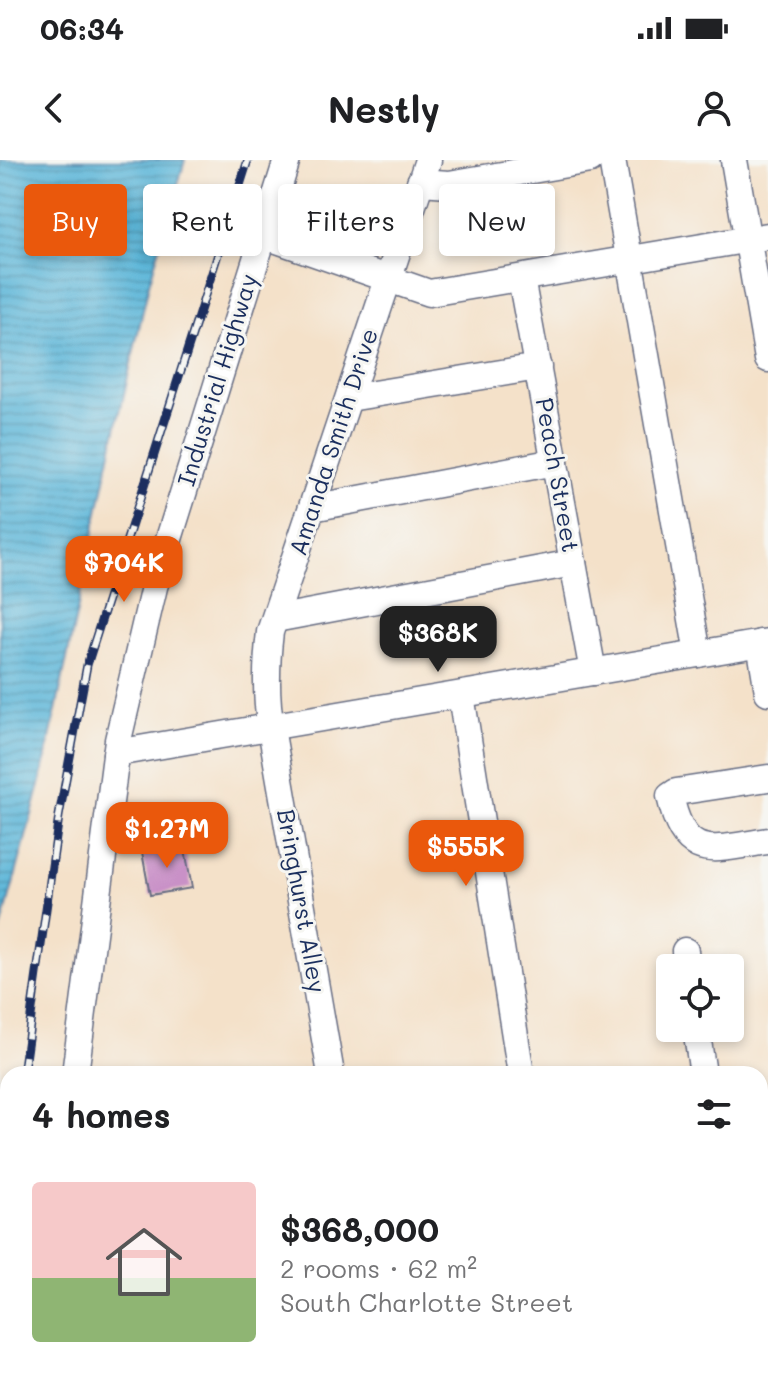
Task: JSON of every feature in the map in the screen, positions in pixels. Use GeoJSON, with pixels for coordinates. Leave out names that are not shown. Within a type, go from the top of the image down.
{"type":"FeatureCollection","features":[{"type":"Feature","properties":{"kind":"street","name":"Industrial Highway"},"geometry":{"type":"LineString","coordinates":[[76,1066],[116,753],[154,587],[287,160]]}},
{"type":"Feature","properties":{"kind":"street"},"geometry":{"type":"LineString","coordinates":[[424,171],[449,184],[590,160]]}},
{"type":"Feature","properties":{"kind":"street"},"geometry":{"type":"LineString","coordinates":[[612,160],[698,654]]}},
{"type":"Feature","properties":{"kind":"street"},"geometry":{"type":"LineString","coordinates":[[734,160],[758,238],[768,359]]}},
{"type":"Feature","properties":{"kind":"street","name":"Amanda Smith Drive"},"geometry":{"type":"LineString","coordinates":[[271,728],[266,698],[270,632],[424,171]]}},
{"type":"Feature","properties":{"kind":"street"},"geometry":{"type":"LineString","coordinates":[[263,235],[429,293],[758,238]]}},
{"type":"Feature","properties":{"kind":"street","name":"Peach Street"},"geometry":{"type":"LineString","coordinates":[[521,278],[593,672]]}},
{"type":"Feature","properties":{"kind":"street"},"geometry":{"type":"LineString","coordinates":[[349,398],[538,367]]}},
{"type":"Feature","properties":{"kind":"street"},"geometry":{"type":"LineString","coordinates":[[312,508],[555,462]]}},
{"type":"Feature","properties":{"kind":"street"},"geometry":{"type":"LineString","coordinates":[[275,619],[573,563]]}},
{"type":"Feature","properties":{"kind":"street"},"geometry":{"type":"LineString","coordinates":[[116,753],[764,642],[768,692]]}},
{"type":"Feature","properties":{"kind":"street"},"geometry":{"type":"LineString","coordinates":[[461,695],[520,1066]]}},
{"type":"Feature","properties":{"kind":"street","name":"Bringhurst Alley"},"geometry":{"type":"LineString","coordinates":[[271,728],[330,1066]]}},
{"type":"Feature","properties":{"kind":"street"},"geometry":{"type":"LineString","coordinates":[[768,778],[676,792],[670,796],[675,819],[688,840],[706,850],[768,841]]}},
{"type":"Feature","properties":{"kind":"street"},"geometry":{"type":"LineString","coordinates":[[698,1042],[702,1066]]}},
{"type":"Feature","properties":{"kind":"water"},"geometry":{"type":"Polygon","coordinates":[[[0,160],[185,160],[178,184],[143,184],[143,256],[157,256],[109,460],[41,781],[0,933],[0,160]]]}},
{"type":"Feature","properties":{"kind":"building"},"geometry":{"type":"Polygon","coordinates":[[[184,844],[192,888],[150,895],[142,852],[184,844]]]}},
{"type":"Feature","properties":{"kind":"railway"},"geometry":{"type":"LineString","coordinates":[[24,1066],[59,816],[87,665],[248,160]]}}]}
